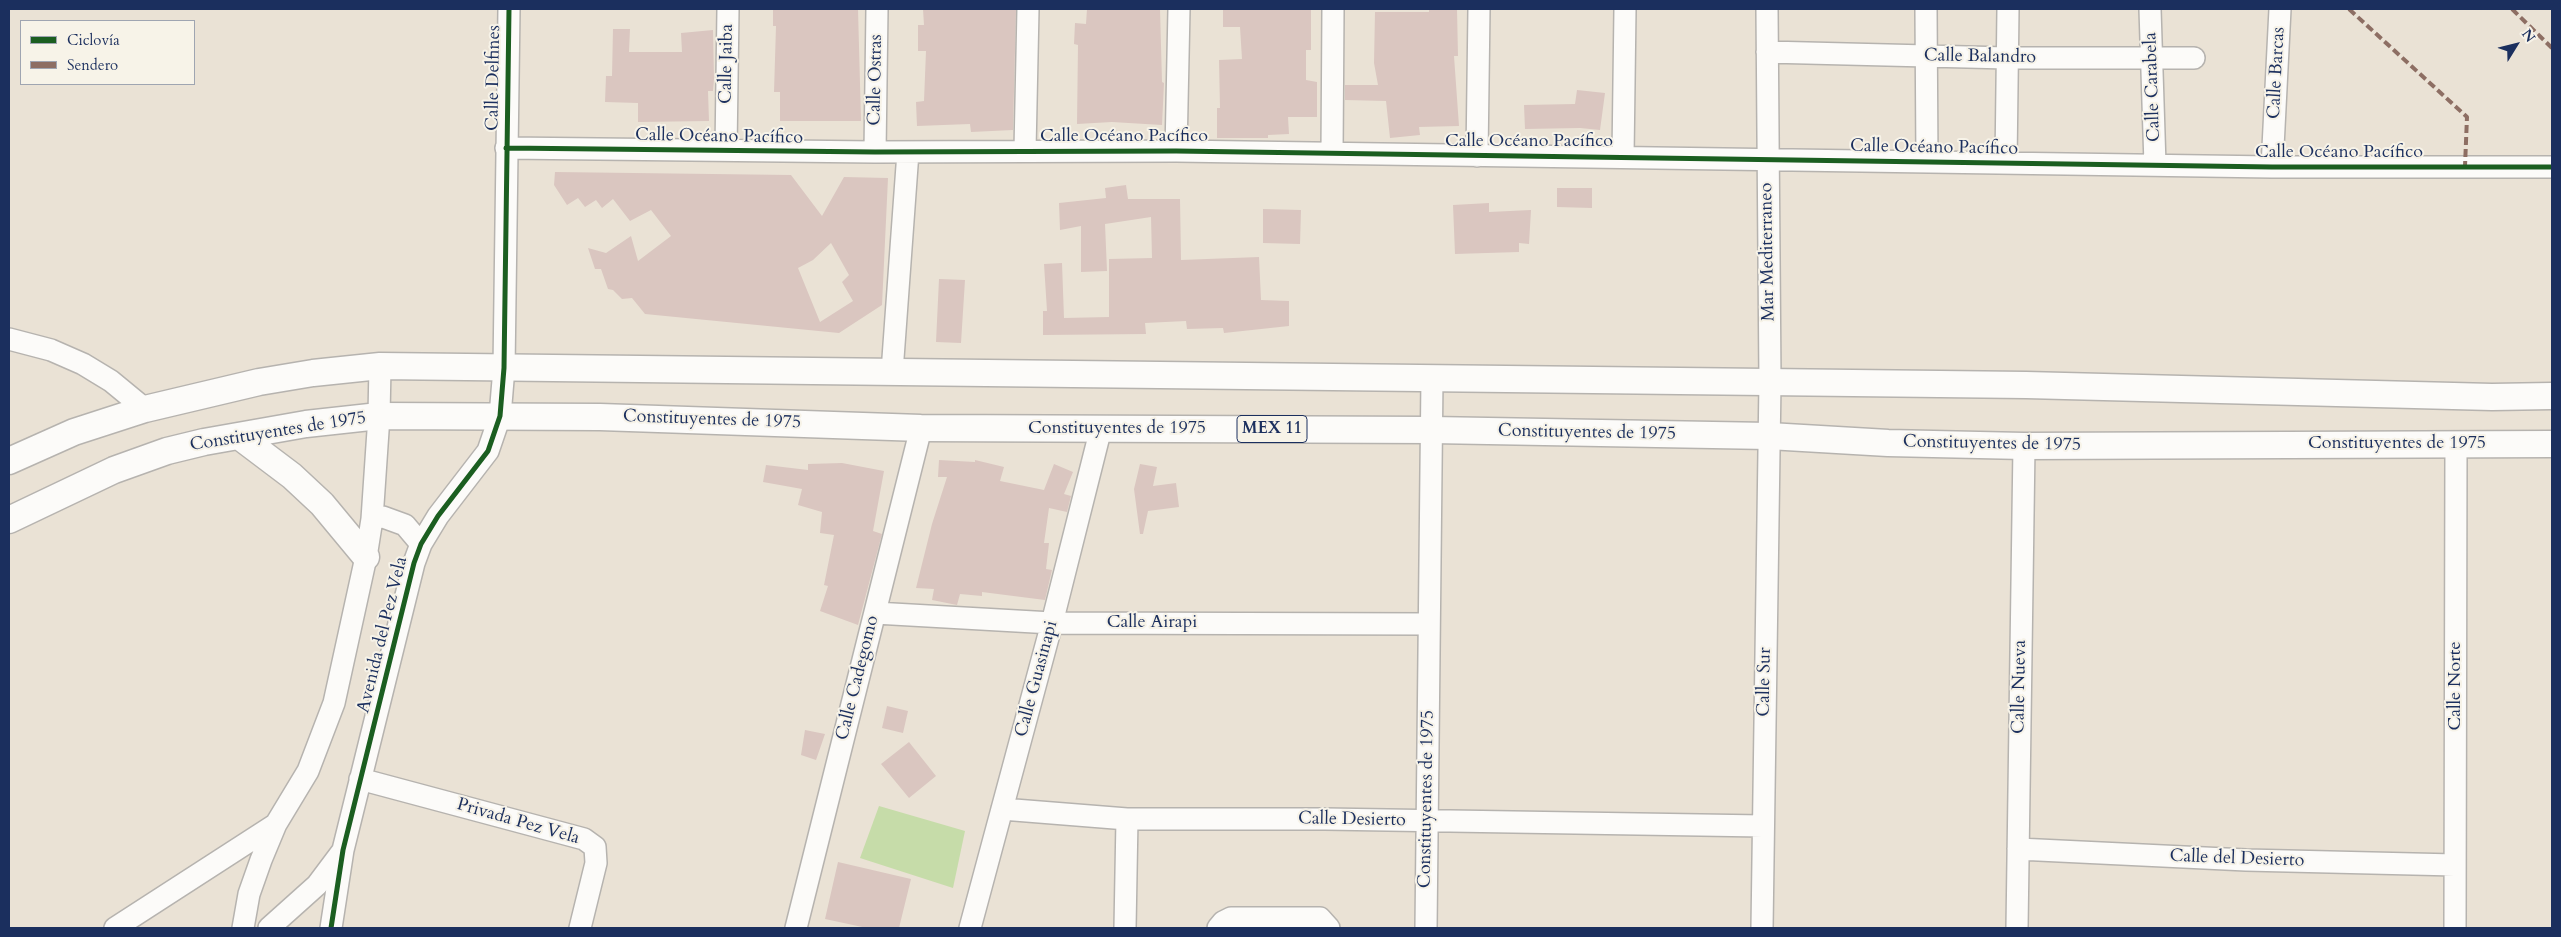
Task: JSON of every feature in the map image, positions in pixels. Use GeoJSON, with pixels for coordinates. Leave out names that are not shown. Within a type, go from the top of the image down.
{"type":"FeatureCollection","features":[{"type":"Feature","properties":{"kind":"main road"},"geometry":{"type":"LineString","coordinates":[[9,461],[74,432],[145,409],[259,382],[313,373],[380,366],[1770,382],[2552,396]]}},
{"type":"Feature","properties":{"kind":"main road","name":"Constituyentes de 1975"},"geometry":{"type":"LineString","coordinates":[[9,520],[70,490],[167,451],[306,424],[379,416],[600,417],[921,428],[1432,430],[1769,436],[1888,443],[2024,446],[2552,444]]}},
{"type":"Feature","properties":{"kind":"main road"},"geometry":{"type":"LineString","coordinates":[[239,436],[292,476],[322,504],[366,557]]}},
{"type":"Feature","properties":{"kind":"street","name":"Calle Delfines"},"geometry":{"type":"LineString","coordinates":[[504,368],[509,9]]}},
{"type":"Feature","properties":{"kind":"street","name":"Calle Jaiba"},"geometry":{"type":"LineString","coordinates":[[726,150],[728,9]]}},
{"type":"Feature","properties":{"kind":"street","name":"Calle Ostras"},"geometry":{"type":"LineString","coordinates":[[875,152],[877,9]]}},
{"type":"Feature","properties":{"kind":"street"},"geometry":{"type":"LineString","coordinates":[[1025,150],[1028,9]]}},
{"type":"Feature","properties":{"kind":"street"},"geometry":{"type":"LineString","coordinates":[[1176,151],[1179,9]]}},
{"type":"Feature","properties":{"kind":"street"},"geometry":{"type":"LineString","coordinates":[[1332,153],[1333,9]]}},
{"type":"Feature","properties":{"kind":"street"},"geometry":{"type":"LineString","coordinates":[[1477,156],[1479,9]]}},
{"type":"Feature","properties":{"kind":"street"},"geometry":{"type":"LineString","coordinates":[[1623,156],[1624,9]]}},
{"type":"Feature","properties":{"kind":"street","name":"Mar Mediterraneo"},"geometry":{"type":"LineString","coordinates":[[1767,9],[1769,436]]}},
{"type":"Feature","properties":{"kind":"street"},"geometry":{"type":"LineString","coordinates":[[1926,9],[1926,162]]}},
{"type":"Feature","properties":{"kind":"street"},"geometry":{"type":"LineString","coordinates":[[2006,163],[2008,9]]}},
{"type":"Feature","properties":{"kind":"street","name":"Calle Carabela"},"geometry":{"type":"LineString","coordinates":[[2150,9],[2155,165]]}},
{"type":"Feature","properties":{"kind":"street","name":"Calle Barcas"},"geometry":{"type":"LineString","coordinates":[[2272,167],[2280,9]]}},
{"type":"Feature","properties":{"kind":"street","name":"Calle Balandro"},"geometry":{"type":"LineString","coordinates":[[1767,52],[2007,58],[2194,58]]}},
{"type":"Feature","properties":{"kind":"street","name":"Calle Océano Pacífico"},"geometry":{"type":"LineString","coordinates":[[506,148],[875,152],[1025,150],[1176,151],[1477,156],[1623,156],[1767,160],[2272,167],[2552,166]]}},
{"type":"Feature","properties":{"kind":"street"},"geometry":{"type":"LineString","coordinates":[[892,372],[908,152]]}},
{"type":"Feature","properties":{"kind":"street"},"geometry":{"type":"LineString","coordinates":[[9,339],[51,350],[83,364],[111,381],[145,409]]}},
{"type":"Feature","properties":{"kind":"street"},"geometry":{"type":"LineString","coordinates":[[243,928],[249,894],[276,824],[308,771],[331,711],[366,557],[372,519],[379,416],[380,366]]}},
{"type":"Feature","properties":{"kind":"street","name":"Avenida del Pez Vela"},"geometry":{"type":"LineString","coordinates":[[331,928],[343,850],[421,544],[438,516],[488,451],[500,416],[504,368]]}},
{"type":"Feature","properties":{"kind":"street","name":"Constituyentes de 1975"},"geometry":{"type":"LineString","coordinates":[[1426,928],[1432,378]]}},
{"type":"Feature","properties":{"kind":"street","name":"Calle Cadegomo"},"geometry":{"type":"LineString","coordinates":[[796,928],[921,428]]}},
{"type":"Feature","properties":{"kind":"street","name":"Calle Guasinapi"},"geometry":{"type":"LineString","coordinates":[[970,928],[1052,623],[1100,428]]}},
{"type":"Feature","properties":{"kind":"street","name":"Calle Sur"},"geometry":{"type":"LineString","coordinates":[[1762,928],[1769,436]]}},
{"type":"Feature","properties":{"kind":"street","name":"Calle Norte"},"geometry":{"type":"LineString","coordinates":[[2455,928],[2456,443]]}},
{"type":"Feature","properties":{"kind":"street","name":"Calle Nueva"},"geometry":{"type":"LineString","coordinates":[[2017,928],[2024,446]]}},
{"type":"Feature","properties":{"kind":"street"},"geometry":{"type":"LineString","coordinates":[[372,519],[384,517],[405,524],[421,544]]}},
{"type":"Feature","properties":{"kind":"street","name":"Calle Airapi"},"geometry":{"type":"LineString","coordinates":[[875,613],[1052,623],[1429,624]]}},
{"type":"Feature","properties":{"kind":"street","name":"Privada Pez Vela"},"geometry":{"type":"LineString","coordinates":[[360,779],[584,839],[595,847],[596,863],[580,928]]}},
{"type":"Feature","properties":{"kind":"street","name":"Calle Desierto"},"geometry":{"type":"LineString","coordinates":[[1002,809],[1127,819],[1325,819],[1763,826]]}},
{"type":"Feature","properties":{"kind":"street"},"geometry":{"type":"LineString","coordinates":[[1124,928],[1127,819]]}},
{"type":"Feature","properties":{"kind":"street"},"geometry":{"type":"LineString","coordinates":[[115,928],[276,824]]}},
{"type":"Feature","properties":{"kind":"street","name":"Calle del Desierto"},"geometry":{"type":"LineString","coordinates":[[2018,849],[2246,860],[2456,865]]}},
{"type":"Feature","properties":{"kind":"street"},"geometry":{"type":"LineString","coordinates":[[269,928],[317,885],[343,850]]}},
{"type":"Feature","properties":{"kind":"street"},"geometry":{"type":"LineString","coordinates":[[1218,928],[1223,922],[1231,918],[1320,918],[1329,928]]}},
{"type":"Feature","properties":{"kind":"green space"},"geometry":{"type":"Polygon","coordinates":[[[879,806],[965,831],[953,888],[860,858],[879,806]]]}},
{"type":"Feature","properties":{"kind":"building"},"geometry":{"type":"Polygon","coordinates":[[[773,9],[858,9],[861,121],[780,121],[780,92],[774,92],[776,26],[773,26],[773,9]]]}},
{"type":"Feature","properties":{"kind":"building"},"geometry":{"type":"Polygon","coordinates":[[[923,9],[1016,9],[1013,130],[971,132],[970,124],[917,126],[916,102],[924,101],[926,51],[918,51],[918,25],[924,25],[923,9]]]}},
{"type":"Feature","properties":{"kind":"building"},"geometry":{"type":"Polygon","coordinates":[[[1087,9],[1160,9],[1162,82],[1164,83],[1162,125],[1112,122],[1077,124],[1078,45],[1074,44],[1075,23],[1086,24],[1087,9]]]}},
{"type":"Feature","properties":{"kind":"building"},"geometry":{"type":"Polygon","coordinates":[[[1223,9],[1311,9],[1311,50],[1306,50],[1306,80],[1317,82],[1317,117],[1288,117],[1289,134],[1268,135],[1268,138],[1217,138],[1217,108],[1220,108],[1219,60],[1242,59],[1240,27],[1223,27],[1223,9]]]}},
{"type":"Feature","properties":{"kind":"building"},"geometry":{"type":"Polygon","coordinates":[[[1429,9],[1457,9],[1458,56],[1454,56],[1459,126],[1419,127],[1420,135],[1390,138],[1386,101],[1345,100],[1345,85],[1378,85],[1374,63],[1375,12],[1429,12],[1429,9]]]}},
{"type":"Feature","properties":{"kind":"building"},"geometry":{"type":"Polygon","coordinates":[[[613,29],[630,29],[629,52],[682,52],[681,33],[713,30],[714,79],[713,91],[708,91],[709,121],[638,122],[638,103],[605,102],[606,76],[612,76],[613,29]]]}},
{"type":"Feature","properties":{"kind":"building"},"geometry":{"type":"Polygon","coordinates":[[[1577,90],[1605,93],[1600,130],[1580,128],[1525,129],[1524,105],[1575,104],[1577,90]]]}},
{"type":"Feature","properties":{"kind":"building"},"geometry":{"type":"Polygon","coordinates":[[[555,172],[791,175],[822,216],[844,177],[888,178],[882,305],[839,333],[645,314],[632,298],[622,299],[613,290],[608,289],[601,269],[595,269],[588,248],[606,253],[631,236],[638,261],[671,236],[651,210],[630,221],[613,199],[602,208],[596,200],[585,207],[578,198],[567,205],[554,185],[555,172]],[[831,243],[813,260],[798,268],[820,322],[853,301],[842,282],[849,275],[831,243]]]}},
{"type":"Feature","properties":{"kind":"building"},"geometry":{"type":"Polygon","coordinates":[[[1126,185],[1128,199],[1180,199],[1181,260],[1259,257],[1261,300],[1289,301],[1289,326],[1224,333],[1223,328],[1187,329],[1186,321],[1145,323],[1146,334],[1043,335],[1043,311],[1047,311],[1044,264],[1062,263],[1064,318],[1109,317],[1109,259],[1152,258],[1151,217],[1105,224],[1107,271],[1081,272],[1081,226],[1060,230],[1059,203],[1106,198],[1105,188],[1126,185]]]}},
{"type":"Feature","properties":{"kind":"building"},"geometry":{"type":"Polygon","coordinates":[[[1557,188],[1592,188],[1592,208],[1557,207],[1557,188]]]}},
{"type":"Feature","properties":{"kind":"building"},"geometry":{"type":"Polygon","coordinates":[[[1489,203],[1489,212],[1531,210],[1529,244],[1519,243],[1519,252],[1455,254],[1453,205],[1489,203]]]}},
{"type":"Feature","properties":{"kind":"building"},"geometry":{"type":"Polygon","coordinates":[[[1263,209],[1301,210],[1300,244],[1263,243],[1263,209]]]}},
{"type":"Feature","properties":{"kind":"building"},"geometry":{"type":"Polygon","coordinates":[[[939,279],[965,280],[961,343],[936,342],[939,279]]]}},
{"type":"Feature","properties":{"kind":"building"},"geometry":{"type":"Polygon","coordinates":[[[939,460],[975,462],[975,460],[1004,467],[1000,481],[1044,490],[1054,464],[1073,472],[1064,494],[1071,496],[1067,512],[1049,508],[1044,543],[1049,543],[1046,569],[1052,570],[1045,600],[982,592],[982,596],[960,594],[957,605],[932,600],[934,589],[916,588],[932,524],[947,477],[938,477],[939,460]]]}},
{"type":"Feature","properties":{"kind":"building"},"geometry":{"type":"Polygon","coordinates":[[[842,463],[884,471],[873,531],[882,534],[858,625],[820,611],[828,586],[824,585],[834,535],[820,533],[822,512],[798,505],[802,489],[763,482],[766,465],[808,470],[808,464],[842,463]]]}},
{"type":"Feature","properties":{"kind":"building"},"geometry":{"type":"Polygon","coordinates":[[[1140,464],[1157,467],[1153,486],[1176,483],[1179,507],[1148,511],[1143,534],[1140,534],[1134,489],[1140,464]]]}},
{"type":"Feature","properties":{"kind":"building"},"geometry":{"type":"Polygon","coordinates":[[[887,706],[908,711],[903,733],[882,728],[887,706]]]}},
{"type":"Feature","properties":{"kind":"building"},"geometry":{"type":"Polygon","coordinates":[[[805,730],[825,734],[816,760],[801,755],[805,730]]]}},
{"type":"Feature","properties":{"kind":"building"},"geometry":{"type":"Polygon","coordinates":[[[909,742],[936,776],[909,798],[881,764],[909,742]]]}},
{"type":"Feature","properties":{"kind":"building"},"geometry":{"type":"Polygon","coordinates":[[[838,862],[911,879],[899,928],[867,928],[825,919],[838,862]]]}},
{"type":"Feature","properties":{"kind":"marked path"},"geometry":{"type":"LineString","coordinates":[[2349,9],[2467,117],[2465,166]]}},
{"type":"Feature","properties":{"kind":"marked path"},"geometry":{"type":"LineString","coordinates":[[2512,9],[2552,48]]}},
{"type":"Feature","properties":{"kind":"cycle path"},"geometry":{"type":"LineString","coordinates":[[331,928],[343,850],[414,563],[421,544],[438,516],[488,451],[500,416],[504,368],[509,9]]}},
{"type":"Feature","properties":{"kind":"cycle path"},"geometry":{"type":"LineString","coordinates":[[506,148],[875,152],[1176,151],[2272,167],[2552,167]]}}]}
